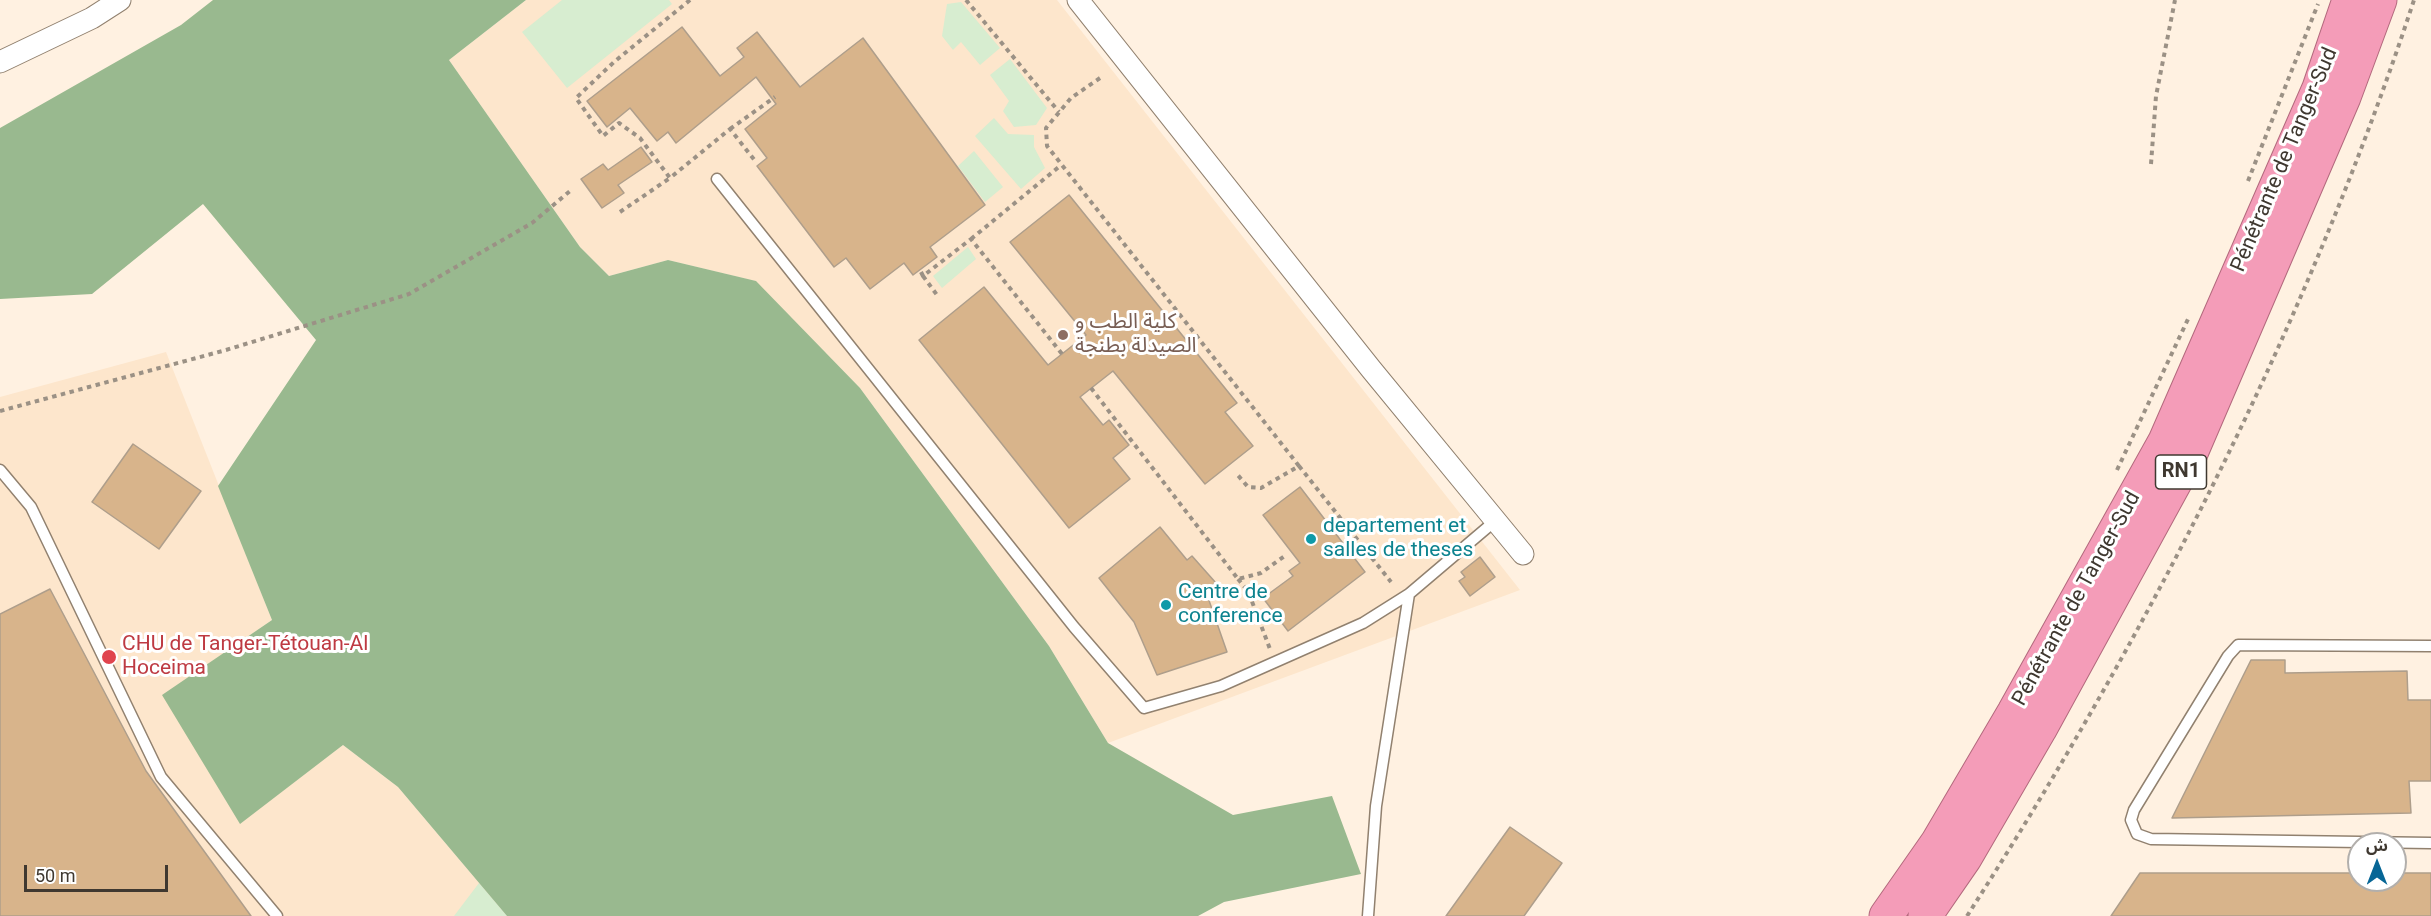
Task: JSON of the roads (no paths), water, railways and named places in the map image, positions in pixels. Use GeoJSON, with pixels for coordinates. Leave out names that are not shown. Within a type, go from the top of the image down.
{"type":"FeatureCollection","features":[{"type":"Feature","properties":{"kind":"highway","name":"Pénétrante de Tanger-Sud"},"geometry":{"type":"LineString","coordinates":[[1886,916],[1937,843],[2008,722],[2165,441],[2319,88],[2349,0]]}},
{"type":"Feature","properties":{"kind":"highway","name":"Pénétrante de Tanger-Sud"},"geometry":{"type":"LineString","coordinates":[[1925,916],[1965,858],[2040,729],[2191,453],[2344,97],[2380,0]]}},
{"type":"Feature","properties":{"kind":"street"},"geometry":{"type":"LineString","coordinates":[[0,62],[92,18],[120,0]]}},
{"type":"Feature","properties":{"kind":"street"},"geometry":{"type":"LineString","coordinates":[[1078,0],[1522,554]]}},
{"type":"Feature","properties":{"kind":"lane"},"geometry":{"type":"LineString","coordinates":[[717,179],[1074,627],[1144,708],[1221,686],[1362,623],[1409,594],[1495,521]]}},
{"type":"Feature","properties":{"kind":"lane"},"geometry":{"type":"LineString","coordinates":[[0,470],[31,507],[161,777],[278,916]]}},
{"type":"Feature","properties":{"kind":"lane"},"geometry":{"type":"LineString","coordinates":[[1368,916],[1376,806],[1409,594]]}},
{"type":"Feature","properties":{"kind":"lane"},"geometry":{"type":"LineString","coordinates":[[2431,646],[2238,645],[2228,656],[2134,810],[2131,820],[2137,834],[2151,839],[2431,843]]}},
{"type":"Feature","properties":{"kind":"place","name":"كلية الطب و الصيدلة بطنجة"},"geometry":{"type":"Point","coordinates":[1063,335]}},
{"type":"Feature","properties":{"kind":"place","name":"departement et salles de theses"},"geometry":{"type":"Point","coordinates":[1311,539]}},
{"type":"Feature","properties":{"kind":"place","name":"Centre de conference"},"geometry":{"type":"Point","coordinates":[1166,605]}},
{"type":"Feature","properties":{"kind":"place","name":"CHU de Tanger-Tétouan-Al Hoceima"},"geometry":{"type":"Point","coordinates":[109,657]}}]}
